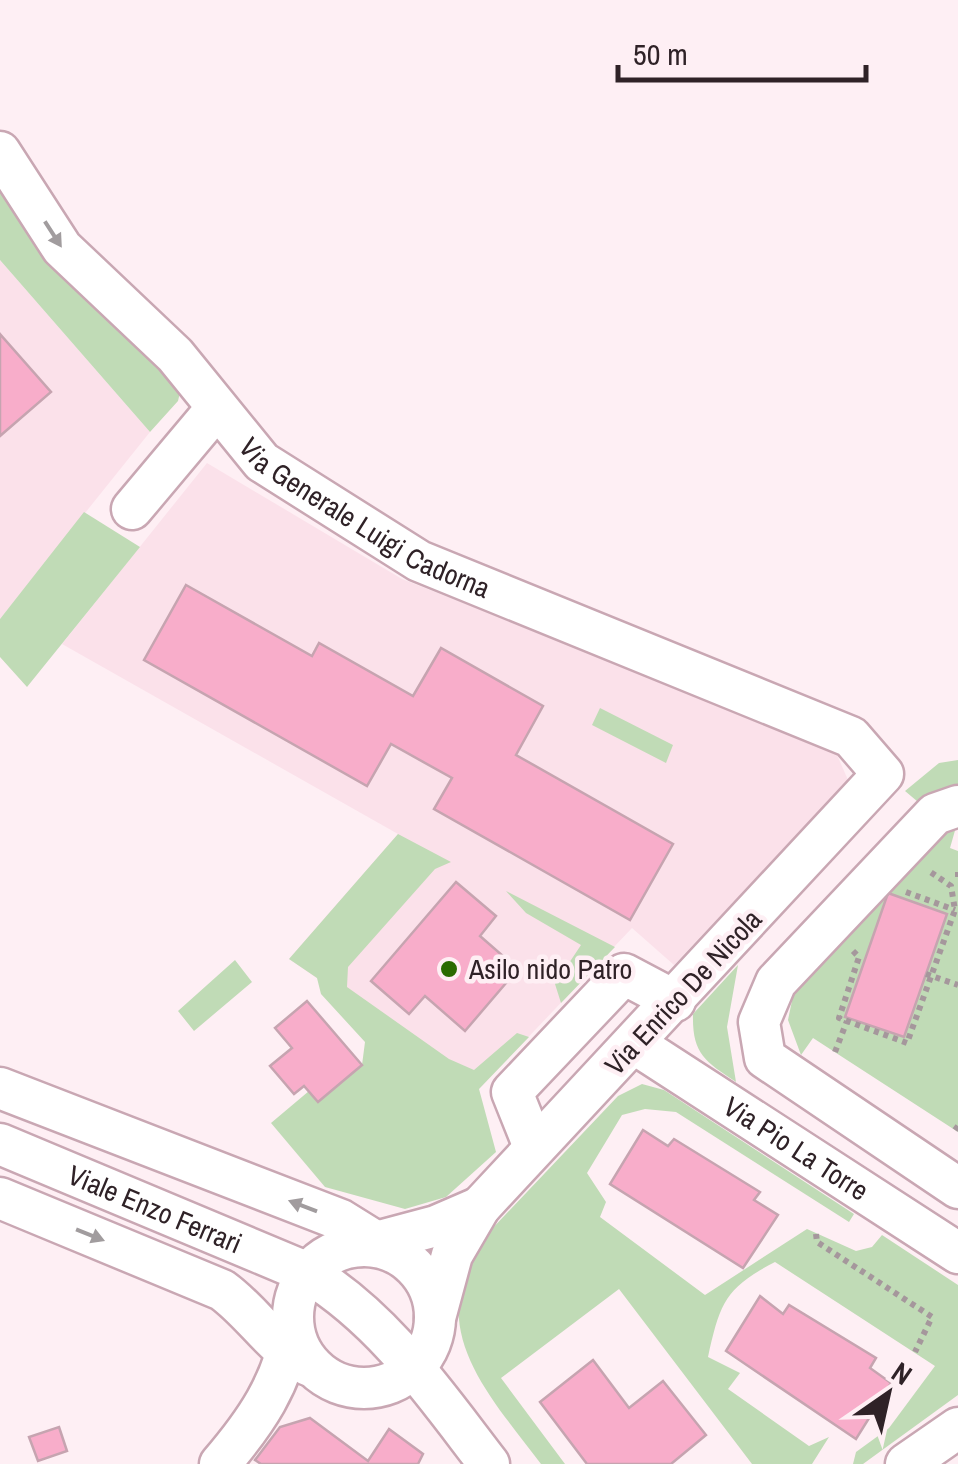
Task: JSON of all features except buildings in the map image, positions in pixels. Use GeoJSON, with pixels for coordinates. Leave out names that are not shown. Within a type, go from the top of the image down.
{"type":"FeatureCollection","features":[{"type":"Feature","properties":{"kind":"street","name":"Via Generale Luigi Cadorna"},"geometry":{"type":"LineString","coordinates":[[0,152],[62,248],[175,355],[262,462],[419,560],[851,736],[883,774]]}},
{"type":"Feature","properties":{"kind":"street"},"geometry":{"type":"LineString","coordinates":[[132,509],[216,409]]}},
{"type":"Feature","properties":{"kind":"street","name":"Via Enrico De Nicola"},"geometry":{"type":"LineString","coordinates":[[480,1207],[636,1044],[883,774]]}},
{"type":"Feature","properties":{"kind":"street"},"geometry":{"type":"LineString","coordinates":[[958,806],[935,814],[776,982],[759,1022],[765,1058],[958,1188]]}},
{"type":"Feature","properties":{"kind":"street"},"geometry":{"type":"LineString","coordinates":[[534,1147],[512,1092],[624,974],[675,1001]]}},
{"type":"Feature","properties":{"kind":"street","name":"Via Pio La Torre"},"geometry":{"type":"LineString","coordinates":[[636,1044],[958,1253]]}},
{"type":"Feature","properties":{"kind":"street"},"geometry":{"type":"LineString","coordinates":[[0,1088],[341,1220],[423,1277],[435,1318]]}},
{"type":"Feature","properties":{"kind":"street"},"geometry":{"type":"LineString","coordinates":[[826,1167],[857,1120]]}},
{"type":"Feature","properties":{"kind":"street","name":"Viale Enzo Ferrari"},"geometry":{"type":"LineString","coordinates":[[0,1144],[308,1273],[341,1294],[384,1331],[488,1464]]}},
{"type":"Feature","properties":{"kind":"street"},"geometry":{"type":"LineString","coordinates":[[0,1198],[222,1290],[310,1357],[382,1386],[414,1369],[429,1346],[452,1255],[480,1207]]}},
{"type":"Feature","properties":{"kind":"street"},"geometry":{"type":"LineString","coordinates":[[260,1418],[290,1399],[310,1357],[296,1296],[308,1273],[340,1250],[375,1246],[480,1207]]}},
{"type":"Feature","properties":{"kind":"street"},"geometry":{"type":"LineString","coordinates":[[220,1464],[310,1357]]}},
{"type":"Feature","properties":{"kind":"street"},"geometry":{"type":"LineString","coordinates":[[906,1464],[958,1428]]}},
{"type":"Feature","properties":{"kind":"path"},"geometry":{"type":"LineString","coordinates":[[842,940],[859,957],[838,1018],[907,1043],[955,910],[951,886],[920,869]]}},
{"type":"Feature","properties":{"kind":"path"},"geometry":{"type":"LineString","coordinates":[[958,872],[958,882]]}},
{"type":"Feature","properties":{"kind":"path"},"geometry":{"type":"LineString","coordinates":[[901,881],[896,888],[955,910]]}},
{"type":"Feature","properties":{"kind":"path"},"geometry":{"type":"LineString","coordinates":[[929,975],[958,985]]}},
{"type":"Feature","properties":{"kind":"path"},"geometry":{"type":"LineString","coordinates":[[835,1052],[847,1021]]}},
{"type":"Feature","properties":{"kind":"path"},"geometry":{"type":"LineString","coordinates":[[816,1234],[817,1242],[932,1317],[915,1352]]}},
{"type":"Feature","properties":{"kind":"shaded area"},"geometry":{"type":"Polygon","coordinates":[[[0,260],[150,432],[0,619],[0,260]]]}},
{"type":"Feature","properties":{"kind":"shaded area"},"geometry":{"type":"Polygon","coordinates":[[[207,463],[402,579],[834,748],[848,780],[674,965],[632,928],[479,1089],[289,959],[398,834],[62,644],[207,463]]]}},
{"type":"Feature","properties":{"kind":"green space"},"geometry":{"type":"Polygon","coordinates":[[[0,180],[182,384],[178,401],[150,432],[0,260],[0,180]]]}},
{"type":"Feature","properties":{"kind":"green space"},"geometry":{"type":"Polygon","coordinates":[[[84,512],[140,547],[27,687],[0,657],[0,619],[84,512]]]}},
{"type":"Feature","properties":{"kind":"green space"},"geometry":{"type":"Polygon","coordinates":[[[600,708],[673,745],[666,763],[592,725],[600,708]]]}},
{"type":"Feature","properties":{"kind":"green space"},"geometry":{"type":"Polygon","coordinates":[[[958,760],[958,787],[924,807],[905,791],[939,763],[958,760]]]}},
{"type":"Feature","properties":{"kind":"green space"},"geometry":{"type":"Polygon","coordinates":[[[958,820],[950,848],[958,851],[958,1132],[813,1038],[801,1055],[788,1020],[794,991],[958,820]],[[888,894],[846,1017],[904,1037],[947,914],[888,894]]]}},
{"type":"Feature","properties":{"kind":"green space"},"geometry":{"type":"Polygon","coordinates":[[[398,834],[451,862],[435,869],[348,967],[347,987],[449,1059],[474,1070],[517,1033],[529,1037],[479,1089],[496,1152],[446,1197],[405,1209],[325,1187],[271,1123],[309,1091],[318,1101],[362,1065],[365,1042],[321,994],[317,978],[289,959],[398,834]]]}},
{"type":"Feature","properties":{"kind":"green space"},"geometry":{"type":"Polygon","coordinates":[[[506,891],[615,947],[561,1003],[555,984],[581,945],[526,913],[506,891]]]}},
{"type":"Feature","properties":{"kind":"green space"},"geometry":{"type":"Polygon","coordinates":[[[235,960],[252,982],[194,1031],[178,1011],[235,960]]]}},
{"type":"Feature","properties":{"kind":"green space"},"geometry":{"type":"Polygon","coordinates":[[[738,965],[727,1027],[736,1082],[702,1055],[695,1038],[693,1014],[738,965]]]}},
{"type":"Feature","properties":{"kind":"green space"},"geometry":{"type":"Polygon","coordinates":[[[642,1084],[664,1090],[854,1214],[849,1222],[676,1112],[645,1109],[622,1115],[587,1173],[606,1202],[600,1217],[705,1295],[807,1229],[856,1251],[872,1247],[882,1235],[958,1285],[958,1395],[863,1464],[853,1464],[856,1452],[889,1428],[935,1366],[775,1262],[745,1280],[727,1299],[708,1357],[740,1373],[728,1389],[809,1446],[829,1437],[812,1464],[752,1464],[619,1289],[501,1378],[565,1464],[541,1464],[500,1410],[468,1354],[460,1326],[459,1296],[469,1265],[489,1232],[618,1096],[642,1084]]]}},
{"type":"Feature","properties":{"kind":"place","name":"Asilo nido Patro"},"geometry":{"type":"Point","coordinates":[449,969]}}]}
